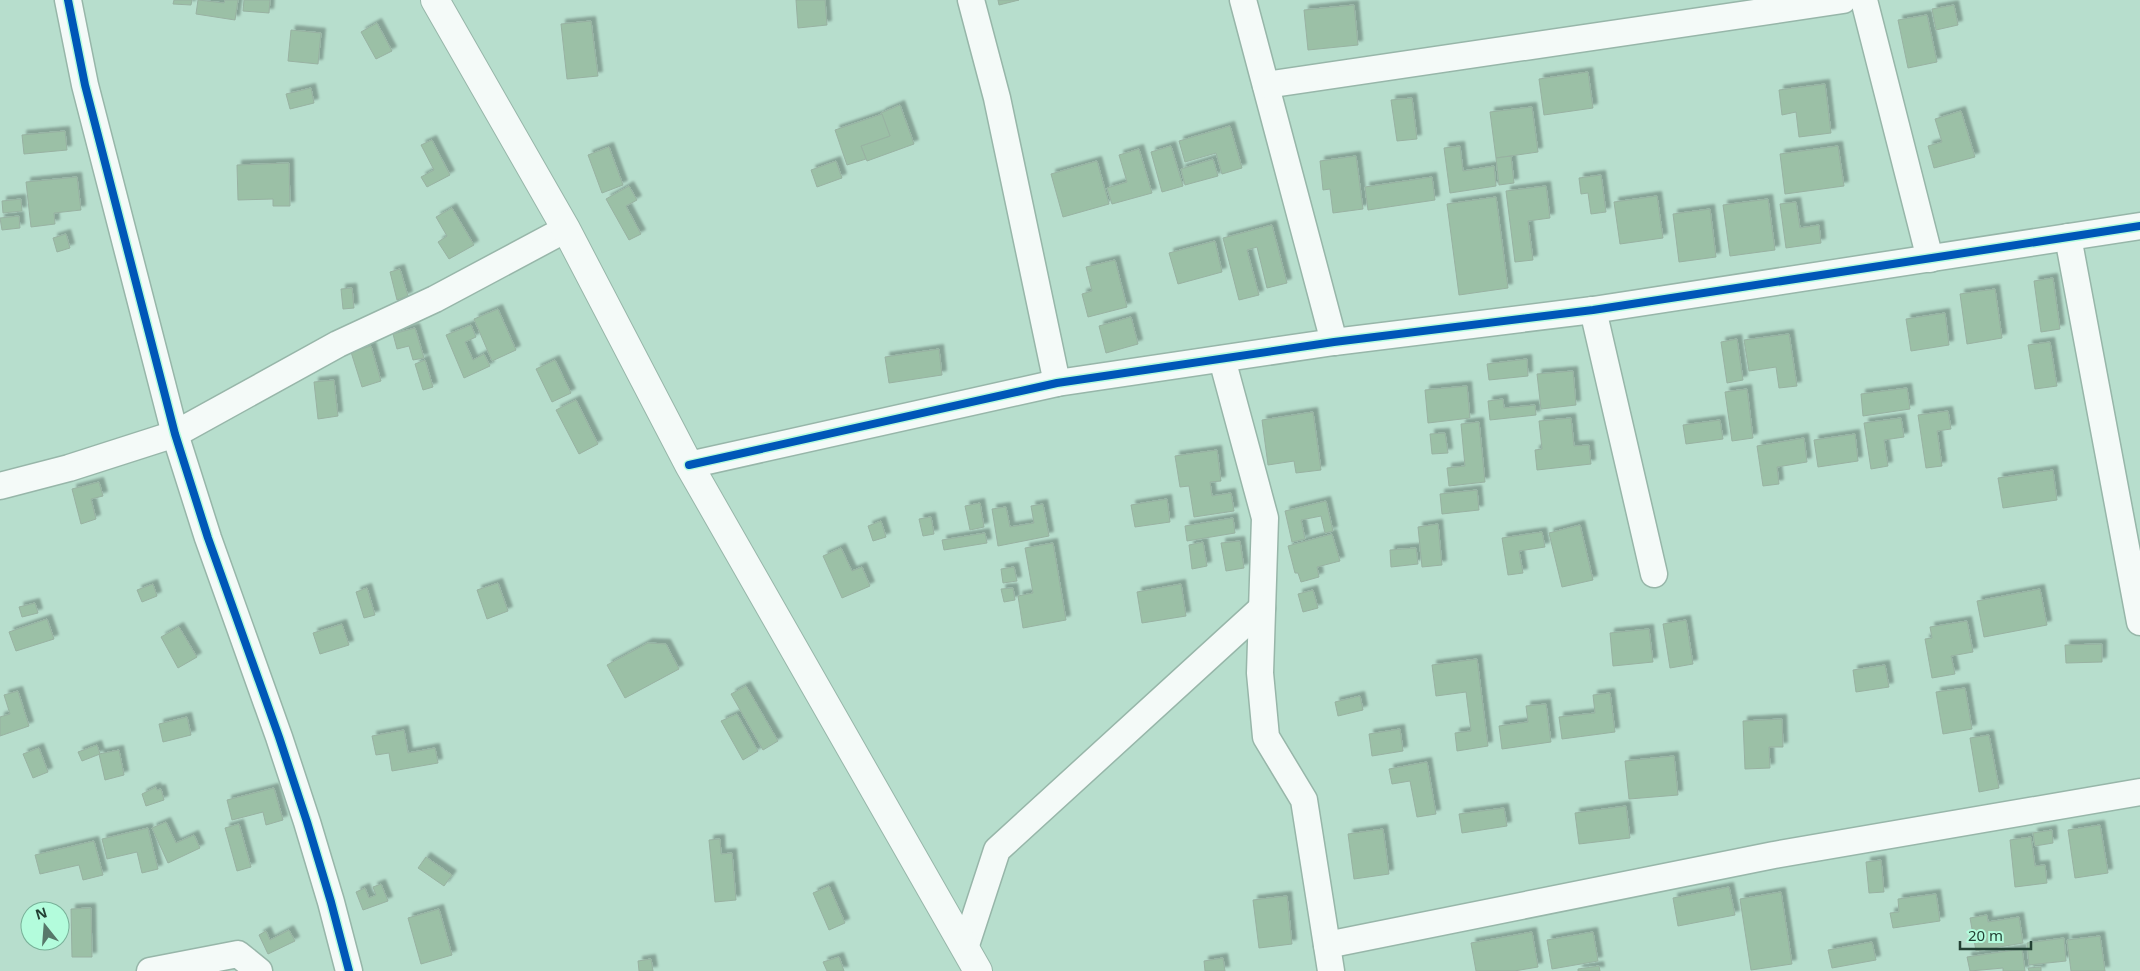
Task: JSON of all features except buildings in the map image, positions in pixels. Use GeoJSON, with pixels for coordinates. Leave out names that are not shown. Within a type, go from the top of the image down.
{"type":"FeatureCollection","features":[{"type":"Feature","properties":{"kind":"main road"},"geometry":{"type":"LineString","coordinates":[[435,0],[566,229],[689,465],[972,960]]}},
{"type":"Feature","properties":{"kind":"street"},"geometry":{"type":"LineString","coordinates":[[68,0],[85,85],[176,434],[208,538],[279,737],[307,822],[349,971]]}},
{"type":"Feature","properties":{"kind":"street"},"geometry":{"type":"LineString","coordinates":[[971,0],[997,98],[1058,382]]}},
{"type":"Feature","properties":{"kind":"street"},"geometry":{"type":"LineString","coordinates":[[1243,0],[1334,342]]}},
{"type":"Feature","properties":{"kind":"street"},"geometry":{"type":"LineString","coordinates":[[1266,85],[1843,0]]}},
{"type":"Feature","properties":{"kind":"street"},"geometry":{"type":"LineString","coordinates":[[1864,0],[1930,259]]}},
{"type":"Feature","properties":{"kind":"street"},"geometry":{"type":"LineString","coordinates":[[689,465],[1058,382],[1334,342],[1593,310],[2140,226]]}},
{"type":"Feature","properties":{"kind":"street"},"geometry":{"type":"LineString","coordinates":[[0,486],[69,468],[176,434],[338,344],[435,299],[566,229]]}},
{"type":"Feature","properties":{"kind":"street"},"geometry":{"type":"LineString","coordinates":[[2068,237],[2140,622]]}},
{"type":"Feature","properties":{"kind":"street"},"geometry":{"type":"LineString","coordinates":[[1593,310],[1654,574]]}},
{"type":"Feature","properties":{"kind":"street"},"geometry":{"type":"LineString","coordinates":[[1222,359],[1265,518],[1260,673],[1266,737],[1304,800],[1332,971]]}},
{"type":"Feature","properties":{"kind":"street"},"geometry":{"type":"LineString","coordinates":[[972,960],[997,850],[1262,608]]}},
{"type":"Feature","properties":{"kind":"street"},"geometry":{"type":"LineString","coordinates":[[1328,945],[1774,855],[2140,792]]}},
{"type":"Feature","properties":{"kind":"street"},"geometry":{"type":"LineString","coordinates":[[150,971],[238,954],[259,971]]}},
{"type":"Feature","properties":{"kind":"cycle path"},"geometry":{"type":"LineString","coordinates":[[68,0],[85,85],[175,434],[208,538],[279,737],[307,822],[349,971]]}},
{"type":"Feature","properties":{"kind":"cycle path"},"geometry":{"type":"LineString","coordinates":[[689,465],[1057,383],[1334,342],[1593,310],[2140,226]]}}]}
